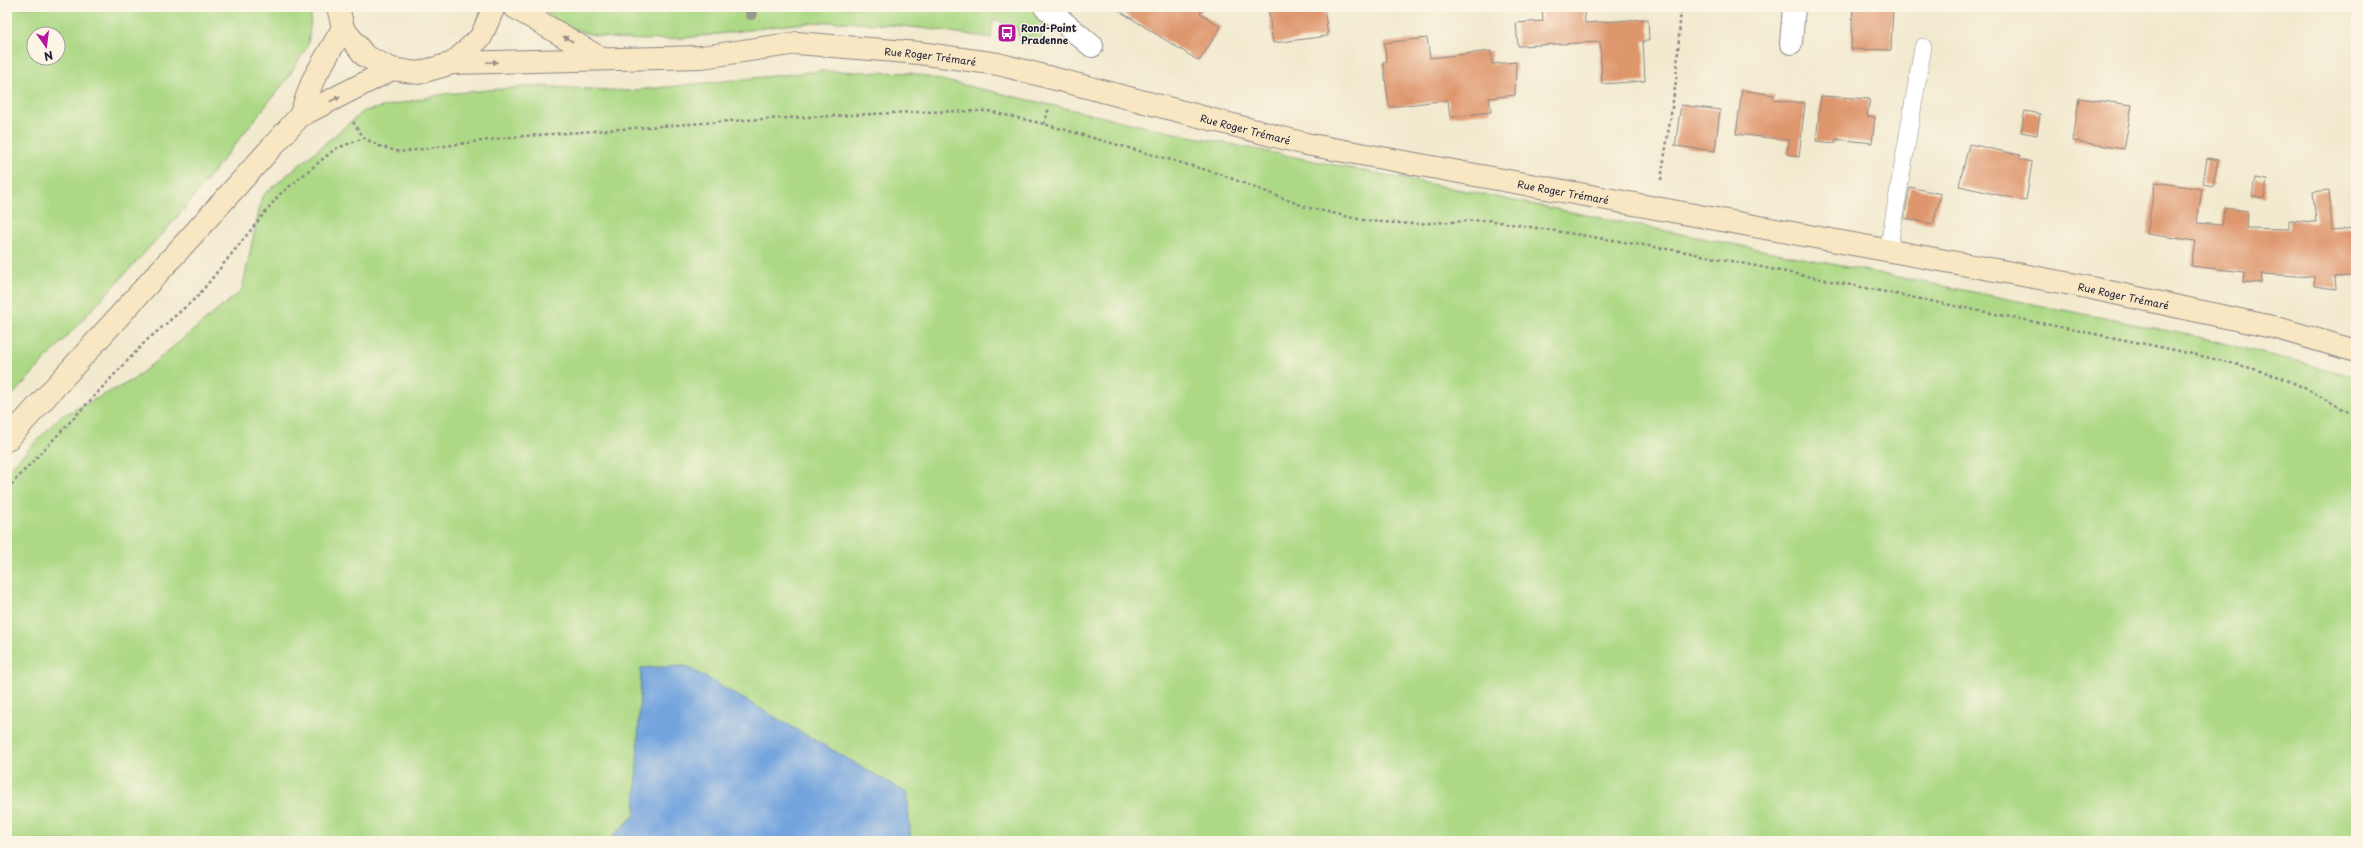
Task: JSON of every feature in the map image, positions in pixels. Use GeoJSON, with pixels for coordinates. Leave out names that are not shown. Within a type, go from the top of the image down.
{"type":"FeatureCollection","features":[{"type":"Feature","properties":{"kind":"street"},"geometry":{"type":"LineString","coordinates":[[338,7],[343,28],[365,56],[392,69],[418,73],[453,63],[481,36],[494,7]]}},
{"type":"Feature","properties":{"kind":"street"},"geometry":{"type":"LineString","coordinates":[[514,7],[602,59]]}},
{"type":"Feature","properties":{"kind":"street"},"geometry":{"type":"LineString","coordinates":[[1045,7],[1092,46]]}},
{"type":"Feature","properties":{"kind":"street"},"geometry":{"type":"LineString","coordinates":[[1791,43],[1794,7]]}},
{"type":"Feature","properties":{"kind":"street"},"geometry":{"type":"LineString","coordinates":[[300,116],[313,80],[343,28]]}},
{"type":"Feature","properties":{"kind":"street","name":"Rue Roger Trémaré"},"geometry":{"type":"LineString","coordinates":[[453,63],[702,56],[797,43],[919,53],[1005,66],[1306,144],[2085,287],[2277,328],[2356,351]]}},
{"type":"Feature","properties":{"kind":"street"},"geometry":{"type":"LineString","coordinates":[[7,440],[300,116],[392,69]]}},
{"type":"Feature","properties":{"kind":"lane"},"geometry":{"type":"LineString","coordinates":[[1888,252],[1923,47]]}},
{"type":"Feature","properties":{"kind":"path"},"geometry":{"type":"LineString","coordinates":[[1657,208],[1676,81],[1681,7]]}},
{"type":"Feature","properties":{"kind":"path"},"geometry":{"type":"LineString","coordinates":[[7,489],[146,341],[197,297],[279,195],[335,149],[364,138],[379,146],[400,152],[511,137],[745,120],[913,112],[988,111],[1044,124],[1217,174],[1306,207],[1367,221],[1412,224],[1487,220],[1686,252],[2170,349],[2238,365],[2275,376],[2310,391],[2356,416]]}},
{"type":"Feature","properties":{"kind":"green space"},"geometry":{"type":"Polygon","coordinates":[[[7,7],[311,7],[308,45],[287,79],[174,221],[7,401],[7,7]]]}},
{"type":"Feature","properties":{"kind":"green space"},"geometry":{"type":"Polygon","coordinates":[[[538,7],[1045,7],[1052,13],[1040,44],[1021,43],[1016,27],[993,19],[991,38],[915,27],[838,22],[805,23],[692,37],[654,40],[617,39],[584,32],[555,19],[538,7]]]}},
{"type":"Feature","properties":{"kind":"green space"},"geometry":{"type":"Polygon","coordinates":[[[821,71],[911,73],[1169,132],[2199,337],[2356,377],[2356,841],[7,841],[7,471],[60,417],[133,380],[242,290],[262,196],[364,111],[444,94],[535,86],[627,91],[821,71]]]}},
{"type":"Feature","properties":{"kind":"water"},"geometry":{"type":"Polygon","coordinates":[[[686,666],[907,793],[911,841],[608,841],[635,815],[641,668],[686,666]]]}},
{"type":"Feature","properties":{"kind":"building"},"geometry":{"type":"Polygon","coordinates":[[[1113,7],[1204,7],[1200,13],[1221,27],[1199,61],[1113,7]]]}},
{"type":"Feature","properties":{"kind":"building"},"geometry":{"type":"Polygon","coordinates":[[[1268,7],[1324,7],[1328,36],[1273,43],[1268,7]]]}},
{"type":"Feature","properties":{"kind":"building"},"geometry":{"type":"Polygon","coordinates":[[[1542,7],[1584,7],[1585,23],[1648,19],[1649,41],[1643,41],[1645,81],[1602,84],[1600,42],[1518,46],[1516,23],[1543,21],[1542,7]]]}},
{"type":"Feature","properties":{"kind":"building"},"geometry":{"type":"Polygon","coordinates":[[[1853,7],[1893,7],[1891,50],[1851,49],[1853,7]]]}},
{"type":"Feature","properties":{"kind":"building"},"geometry":{"type":"Polygon","coordinates":[[[1427,38],[1430,58],[1491,51],[1492,64],[1516,62],[1515,95],[1489,98],[1491,112],[1450,117],[1448,100],[1389,107],[1383,62],[1387,62],[1384,43],[1427,38]]]}},
{"type":"Feature","properties":{"kind":"building"},"geometry":{"type":"Polygon","coordinates":[[[1742,90],[1774,95],[1773,100],[1805,103],[1799,157],[1787,154],[1789,140],[1736,134],[1742,90]]]}},
{"type":"Feature","properties":{"kind":"building"},"geometry":{"type":"Polygon","coordinates":[[[1821,96],[1870,99],[1867,116],[1875,117],[1872,143],[1836,139],[1835,143],[1816,141],[1821,96]]]}},
{"type":"Feature","properties":{"kind":"building"},"geometry":{"type":"Polygon","coordinates":[[[2079,98],[2132,105],[2124,149],[2073,141],[2079,98]]]}},
{"type":"Feature","properties":{"kind":"building"},"geometry":{"type":"Polygon","coordinates":[[[1681,105],[1720,110],[1715,151],[1675,146],[1681,105]]]}},
{"type":"Feature","properties":{"kind":"building"},"geometry":{"type":"Polygon","coordinates":[[[2025,111],[2040,114],[2037,135],[2021,132],[2025,111]]]}},
{"type":"Feature","properties":{"kind":"building"},"geometry":{"type":"Polygon","coordinates":[[[1969,144],[2020,155],[2020,159],[2032,162],[2026,201],[1959,186],[1969,144]]]}},
{"type":"Feature","properties":{"kind":"building"},"geometry":{"type":"Polygon","coordinates":[[[2207,158],[2218,160],[2213,186],[2203,184],[2207,158]]]}},
{"type":"Feature","properties":{"kind":"building"},"geometry":{"type":"Polygon","coordinates":[[[2255,178],[2267,180],[2264,198],[2252,196],[2255,178]]]}},
{"type":"Feature","properties":{"kind":"building"},"geometry":{"type":"Polygon","coordinates":[[[2155,182],[2202,189],[2197,223],[2222,225],[2224,208],[2248,211],[2247,228],[2289,229],[2289,220],[2316,222],[2313,192],[2329,190],[2332,230],[2356,228],[2356,276],[2335,277],[2336,289],[2314,286],[2315,277],[2262,274],[2261,283],[2243,282],[2244,272],[2191,266],[2195,241],[2147,234],[2155,182]]]}},
{"type":"Feature","properties":{"kind":"building"},"geometry":{"type":"Polygon","coordinates":[[[1910,187],[1941,194],[1933,224],[1904,218],[1910,187]]]}},
{"type":"Feature","properties":{"kind":"place","name":"Rond-Point Pradenne"},"geometry":{"type":"Point","coordinates":[1007,33]}}]}
